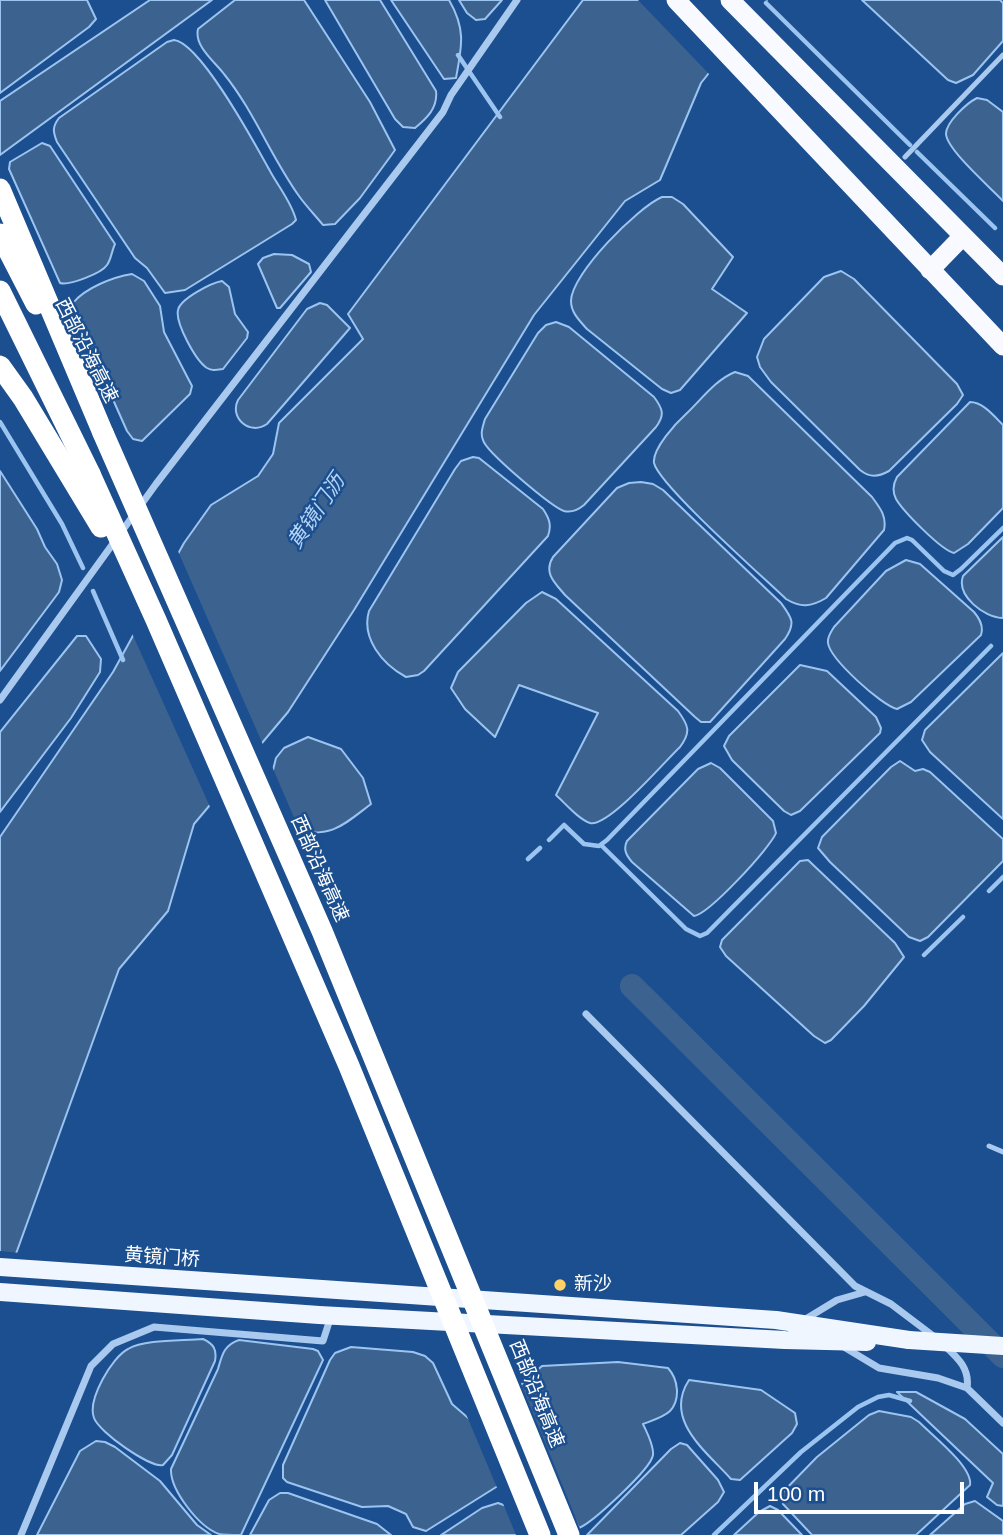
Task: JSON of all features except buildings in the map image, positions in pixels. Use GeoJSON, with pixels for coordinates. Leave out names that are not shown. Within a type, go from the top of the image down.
{"type":"FeatureCollection","features":[{"type":"Feature","properties":{"kind":"highway"},"geometry":{"type":"LineString","coordinates":[[676,0],[1003,346]]}},
{"type":"Feature","properties":{"kind":"highway"},"geometry":{"type":"LineString","coordinates":[[730,0],[1003,276]]}},
{"type":"Feature","properties":{"kind":"highway"},"geometry":{"type":"LineString","coordinates":[[0,189],[103,433]]}},
{"type":"Feature","properties":{"kind":"highway","name":"西部沿海高速"},"geometry":{"type":"LineString","coordinates":[[0,234],[103,433],[322,930],[569,1535]]}},
{"type":"Feature","properties":{"kind":"highway"},"geometry":{"type":"LineString","coordinates":[[930,270],[963,236]]}},
{"type":"Feature","properties":{"kind":"highway"},"geometry":{"type":"LineString","coordinates":[[0,291],[90,474],[156,620],[349,1066],[540,1535]]}},
{"type":"Feature","properties":{"kind":"highway"},"geometry":{"type":"LineString","coordinates":[[0,366],[23,398],[156,620]]}},
{"type":"Feature","properties":{"kind":"main road","name":"黄镜门桥"},"geometry":{"type":"LineString","coordinates":[[0,1267],[776,1320],[909,1340]]}},
{"type":"Feature","properties":{"kind":"main road"},"geometry":{"type":"LineString","coordinates":[[0,1292],[325,1315],[837,1343],[909,1340],[1003,1346]]}},
{"type":"Feature","properties":{"kind":"street"},"geometry":{"type":"LineString","coordinates":[[0,700],[156,484],[443,112],[451,95],[517,0]]}},
{"type":"Feature","properties":{"kind":"street"},"geometry":{"type":"LineString","coordinates":[[586,1014],[855,1286],[891,1304],[921,1325],[960,1359],[969,1378],[967,1388]]}},
{"type":"Feature","properties":{"kind":"street"},"geometry":{"type":"LineString","coordinates":[[798,1324],[837,1300],[866,1292]]}},
{"type":"Feature","properties":{"kind":"street"},"geometry":{"type":"LineString","coordinates":[[21,1535],[92,1366],[113,1344],[154,1327],[323,1341],[325,1315]]}},
{"type":"Feature","properties":{"kind":"street"},"geometry":{"type":"LineString","coordinates":[[837,1343],[879,1368],[938,1378],[967,1388],[1003,1423]]}},
{"type":"Feature","properties":{"kind":"lane"},"geometry":{"type":"LineString","coordinates":[[905,157],[1003,55]]}},
{"type":"Feature","properties":{"kind":"lane"},"geometry":{"type":"LineString","coordinates":[[989,1146],[1003,1152]]}},
{"type":"Feature","properties":{"kind":"water"},"geometry":{"type":"Polygon","coordinates":[[[0,0],[87,0],[96,19],[0,93],[0,0]]]}},
{"type":"Feature","properties":{"kind":"water"},"geometry":{"type":"Polygon","coordinates":[[[150,0],[212,0],[0,155],[0,101],[150,0]]]}},
{"type":"Feature","properties":{"kind":"water"},"geometry":{"type":"Polygon","coordinates":[[[235,0],[304,0],[370,102],[395,150],[360,198],[335,224],[323,225],[302,200],[235,88],[199,41],[198,29],[235,0]]]}},
{"type":"Feature","properties":{"kind":"water"},"geometry":{"type":"Polygon","coordinates":[[[325,0],[380,0],[436,91],[433,108],[415,128],[403,127],[395,119],[325,0]]]}},
{"type":"Feature","properties":{"kind":"water"},"geometry":{"type":"Polygon","coordinates":[[[391,0],[449,0],[458,20],[461,38],[456,78],[444,79],[391,0]]]}},
{"type":"Feature","properties":{"kind":"water"},"geometry":{"type":"Polygon","coordinates":[[[459,0],[502,0],[485,19],[476,20],[467,13],[459,0]]]}},
{"type":"Feature","properties":{"kind":"water","name":"黄镜门沥"},"geometry":{"type":"Polygon","coordinates":[[[583,0],[767,0],[701,83],[660,180],[625,201],[534,315],[354,610],[288,712],[194,824],[168,911],[119,969],[0,1298],[0,837],[113,672],[184,543],[211,505],[258,476],[273,454],[279,423],[363,339],[348,314],[583,0]]]}},
{"type":"Feature","properties":{"kind":"water"},"geometry":{"type":"Polygon","coordinates":[[[862,0],[1000,0],[1003,3],[1003,41],[973,75],[956,83],[948,80],[862,0]]]}},
{"type":"Feature","properties":{"kind":"water"},"geometry":{"type":"Polygon","coordinates":[[[174,40],[185,45],[213,76],[241,119],[296,220],[185,290],[165,293],[147,268],[135,258],[57,142],[54,130],[59,118],[167,42],[174,40]]]}},
{"type":"Feature","properties":{"kind":"water"},"geometry":{"type":"Polygon","coordinates":[[[977,98],[987,100],[1003,112],[1003,201],[961,159],[946,134],[953,119],[977,98]]]}},
{"type":"Feature","properties":{"kind":"water"},"geometry":{"type":"Polygon","coordinates":[[[42,143],[50,146],[115,244],[110,260],[104,268],[70,283],[60,283],[9,169],[10,162],[42,143]]]}},
{"type":"Feature","properties":{"kind":"water"},"geometry":{"type":"Polygon","coordinates":[[[662,197],[672,197],[683,204],[733,257],[712,289],[747,313],[680,390],[671,393],[662,389],[587,329],[571,305],[574,289],[593,259],[623,227],[662,197]]]}},
{"type":"Feature","properties":{"kind":"water"},"geometry":{"type":"Polygon","coordinates":[[[274,254],[292,255],[309,264],[311,272],[280,308],[277,308],[258,264],[263,258],[274,254]]]}},
{"type":"Feature","properties":{"kind":"water"},"geometry":{"type":"Polygon","coordinates":[[[841,271],[854,279],[957,384],[963,395],[889,471],[878,475],[860,470],[771,382],[760,367],[757,357],[764,339],[824,277],[841,271]]]}},
{"type":"Feature","properties":{"kind":"water"},"geometry":{"type":"Polygon","coordinates":[[[132,274],[144,281],[160,306],[164,332],[192,386],[190,394],[142,441],[133,439],[127,431],[74,312],[73,303],[100,284],[132,274]]]}},
{"type":"Feature","properties":{"kind":"water"},"geometry":{"type":"Polygon","coordinates":[[[222,281],[229,287],[235,314],[248,332],[247,338],[223,369],[212,370],[202,364],[192,350],[180,324],[178,310],[190,297],[222,281]]]}},
{"type":"Feature","properties":{"kind":"water"},"geometry":{"type":"Polygon","coordinates":[[[320,303],[327,305],[350,328],[267,424],[254,428],[243,423],[236,413],[238,400],[307,309],[320,303]]]}},
{"type":"Feature","properties":{"kind":"water"},"geometry":{"type":"Polygon","coordinates":[[[556,322],[569,327],[654,397],[662,412],[656,427],[584,505],[570,512],[557,507],[520,478],[495,456],[482,435],[485,419],[538,333],[546,325],[556,322]]]}},
{"type":"Feature","properties":{"kind":"water"},"geometry":{"type":"Polygon","coordinates":[[[735,372],[748,376],[872,497],[884,516],[884,530],[826,598],[816,603],[801,605],[786,599],[692,510],[660,474],[654,463],[657,451],[676,423],[715,385],[735,372]]]}},
{"type":"Feature","properties":{"kind":"water"},"geometry":{"type":"Polygon","coordinates":[[[970,402],[984,407],[1003,425],[1003,508],[968,544],[954,553],[940,545],[914,521],[896,499],[894,488],[897,477],[970,402]]]}},
{"type":"Feature","properties":{"kind":"water"},"geometry":{"type":"Polygon","coordinates":[[[479,458],[543,509],[549,522],[548,536],[424,671],[406,677],[389,665],[376,649],[368,631],[369,611],[455,469],[461,461],[479,458]]]}},
{"type":"Feature","properties":{"kind":"water"},"geometry":{"type":"Polygon","coordinates":[[[0,471],[57,564],[62,580],[59,592],[0,671],[0,471]]]}},
{"type":"Feature","properties":{"kind":"water"},"geometry":{"type":"Polygon","coordinates":[[[641,482],[653,484],[663,490],[781,603],[791,621],[791,629],[785,639],[710,722],[701,722],[695,717],[565,595],[550,573],[553,557],[617,488],[641,482]]]}},
{"type":"Feature","properties":{"kind":"water"},"geometry":{"type":"Polygon","coordinates":[[[1003,537],[1002,618],[980,610],[968,598],[962,584],[963,576],[1003,537]]]}},
{"type":"Feature","properties":{"kind":"water"},"geometry":{"type":"Polygon","coordinates":[[[906,560],[920,564],[974,612],[982,629],[981,635],[911,702],[897,709],[880,700],[858,681],[838,660],[828,641],[834,627],[886,571],[906,560]]]}},
{"type":"Feature","properties":{"kind":"water"},"geometry":{"type":"Polygon","coordinates":[[[542,592],[556,599],[678,711],[686,725],[686,737],[680,747],[622,805],[598,822],[590,823],[581,818],[556,795],[598,713],[519,685],[495,737],[465,709],[451,688],[458,672],[526,603],[542,592]]]}},
{"type":"Feature","properties":{"kind":"water"},"geometry":{"type":"Polygon","coordinates":[[[77,636],[86,636],[101,659],[100,672],[71,718],[0,812],[0,732],[77,636]]]}},
{"type":"Feature","properties":{"kind":"water"},"geometry":{"type":"Polygon","coordinates":[[[1003,653],[1003,819],[930,752],[922,740],[925,730],[1003,653]]]}},
{"type":"Feature","properties":{"kind":"water"},"geometry":{"type":"Polygon","coordinates":[[[800,665],[827,671],[876,717],[881,728],[880,733],[800,811],[791,815],[732,760],[724,746],[729,736],[800,665]]]}},
{"type":"Feature","properties":{"kind":"water"},"geometry":{"type":"Polygon","coordinates":[[[308,737],[341,749],[363,778],[371,804],[344,824],[328,831],[295,831],[272,774],[276,758],[284,748],[308,737]]]}},
{"type":"Feature","properties":{"kind":"water"},"geometry":{"type":"Polygon","coordinates":[[[900,761],[915,771],[923,769],[930,772],[1003,839],[1003,861],[928,937],[920,941],[909,937],[818,848],[822,837],[900,761]]]}},
{"type":"Feature","properties":{"kind":"water"},"geometry":{"type":"Polygon","coordinates":[[[711,763],[720,768],[773,821],[776,833],[738,879],[712,904],[694,916],[632,862],[625,847],[627,841],[698,769],[711,763]]]}},
{"type":"Feature","properties":{"kind":"water"},"geometry":{"type":"Polygon","coordinates":[[[808,860],[895,943],[904,957],[864,1006],[825,1043],[726,956],[720,947],[722,940],[800,861],[808,860]]]}},
{"type":"Feature","properties":{"kind":"water"},"geometry":{"type":"Polygon","coordinates":[[[203,1339],[214,1348],[215,1361],[172,1455],[163,1465],[147,1461],[105,1432],[94,1418],[94,1401],[102,1380],[122,1354],[144,1344],[203,1339]]]}},
{"type":"Feature","properties":{"kind":"water"},"geometry":{"type":"Polygon","coordinates":[[[239,1340],[313,1349],[318,1351],[323,1360],[241,1535],[224,1535],[203,1524],[187,1507],[175,1487],[171,1469],[224,1351],[239,1340]]]}},
{"type":"Feature","properties":{"kind":"water"},"geometry":{"type":"Polygon","coordinates":[[[351,1347],[413,1352],[425,1356],[433,1363],[452,1404],[474,1423],[501,1484],[426,1531],[413,1527],[406,1514],[388,1506],[362,1507],[287,1482],[283,1478],[283,1465],[330,1360],[335,1353],[351,1347]]]}},
{"type":"Feature","properties":{"kind":"water"},"geometry":{"type":"Polygon","coordinates":[[[618,1362],[668,1368],[676,1383],[676,1401],[670,1411],[643,1424],[653,1451],[650,1462],[608,1506],[579,1528],[514,1391],[542,1366],[618,1362]]]}},
{"type":"Feature","properties":{"kind":"water"},"geometry":{"type":"Polygon","coordinates":[[[689,1380],[761,1390],[795,1413],[797,1424],[792,1433],[740,1480],[731,1479],[700,1446],[684,1422],[682,1395],[689,1380]]]}},
{"type":"Feature","properties":{"kind":"water"},"geometry":{"type":"Polygon","coordinates":[[[897,1392],[916,1392],[965,1419],[1003,1454],[1003,1506],[987,1497],[993,1483],[897,1392]]]}},
{"type":"Feature","properties":{"kind":"water"},"geometry":{"type":"Polygon","coordinates":[[[879,1411],[911,1417],[919,1422],[959,1461],[965,1469],[970,1485],[916,1535],[812,1535],[783,1504],[781,1494],[817,1457],[869,1415],[879,1411]]]}},
{"type":"Feature","properties":{"kind":"water"},"geometry":{"type":"Polygon","coordinates":[[[96,1441],[115,1447],[160,1481],[197,1525],[211,1535],[37,1535],[80,1451],[96,1441]]]}},
{"type":"Feature","properties":{"kind":"water"},"geometry":{"type":"Polygon","coordinates":[[[680,1443],[687,1445],[718,1480],[724,1492],[718,1502],[681,1535],[587,1535],[671,1449],[680,1443]]]}},
{"type":"Feature","properties":{"kind":"water"},"geometry":{"type":"Polygon","coordinates":[[[280,1493],[288,1493],[377,1524],[391,1535],[250,1535],[269,1500],[280,1493]]]}},
{"type":"Feature","properties":{"kind":"water"},"geometry":{"type":"Polygon","coordinates":[[[975,1501],[1003,1521],[1003,1535],[930,1535],[965,1504],[975,1501]]]}},
{"type":"Feature","properties":{"kind":"water"},"geometry":{"type":"Polygon","coordinates":[[[498,1503],[509,1507],[521,1535],[441,1535],[482,1508],[498,1503]]]}},
{"type":"Feature","properties":{"kind":"water"},"geometry":{"type":"Polygon","coordinates":[[[770,1506],[778,1510],[802,1535],[734,1535],[759,1512],[770,1506]]]}},
{"type":"Feature","properties":{"kind":"pier"},"geometry":{"type":"Polygon","coordinates":[[[638,0],[766,0],[769,3],[711,76],[638,0]]]}},
{"type":"Feature","properties":{"kind":"pier"},"geometry":{"type":"Polygon","coordinates":[[[6,166],[60,286],[5,171],[6,166]]]}},
{"type":"Feature","properties":{"kind":"pier"},"geometry":{"type":"Polygon","coordinates":[[[70,308],[83,338],[127,438],[70,313],[70,308]]]}},
{"type":"Feature","properties":{"kind":"pier"},"geometry":{"type":"Polygon","coordinates":[[[177,549],[264,747],[211,809],[131,631],[177,549]]]}},
{"type":"Feature","properties":{"kind":"pier"},"geometry":{"type":"Polygon","coordinates":[[[271,764],[302,836],[292,833],[269,775],[271,764]]]}},
{"type":"Feature","properties":{"kind":"pier"},"geometry":{"type":"Polygon","coordinates":[[[0,1251],[20,1253],[0,1301],[0,1251]]]}},
{"type":"Feature","properties":{"kind":"pier"},"geometry":{"type":"Polygon","coordinates":[[[520,1381],[581,1531],[572,1531],[511,1389],[520,1381]]]}},
{"type":"Feature","properties":{"kind":"pier"},"geometry":{"type":"Polygon","coordinates":[[[466,1414],[477,1421],[505,1482],[498,1490],[466,1414]]]}},
{"type":"Feature","properties":{"kind":"pier"},"geometry":{"type":"Polygon","coordinates":[[[502,1501],[512,1505],[525,1535],[516,1535],[502,1501]]]}},
{"type":"Feature","properties":{"kind":"waterway"},"geometry":{"type":"LineString","coordinates":[[766,3],[910,145]]}},
{"type":"Feature","properties":{"kind":"waterway"},"geometry":{"type":"LineString","coordinates":[[458,55],[500,117]]}},
{"type":"Feature","properties":{"kind":"waterway"},"geometry":{"type":"LineString","coordinates":[[917,152],[995,228]]}},
{"type":"Feature","properties":{"kind":"waterway"},"geometry":{"type":"LineString","coordinates":[[0,422],[62,524],[83,568]]}},
{"type":"Feature","properties":{"kind":"waterway"},"geometry":{"type":"LineString","coordinates":[[549,840],[564,825],[584,844],[599,846],[607,840],[895,543],[907,538],[912,540],[944,571],[953,575],[1003,528]]}},
{"type":"Feature","properties":{"kind":"waterway"},"geometry":{"type":"LineString","coordinates":[[93,591],[123,660]]}},
{"type":"Feature","properties":{"kind":"waterway"},"geometry":{"type":"LineString","coordinates":[[601,845],[686,929],[700,936],[707,933],[991,646]]}},
{"type":"Feature","properties":{"kind":"waterway"},"geometry":{"type":"LineString","coordinates":[[528,859],[540,848]]}},
{"type":"Feature","properties":{"kind":"waterway"},"geometry":{"type":"LineString","coordinates":[[989,891],[1003,877]]}},
{"type":"Feature","properties":{"kind":"waterway"},"geometry":{"type":"LineString","coordinates":[[924,955],[963,917]]}},
{"type":"Feature","properties":{"kind":"waterway"},"geometry":{"type":"LineString","coordinates":[[632,986],[1003,1356]]}},
{"type":"Feature","properties":{"kind":"waterway"},"geometry":{"type":"LineString","coordinates":[[714,1535],[801,1452],[858,1407],[878,1397],[889,1395],[910,1401]]}},
{"type":"Feature","properties":{"kind":"place","name":"新沙"},"geometry":{"type":"Point","coordinates":[560,1285]}}]}
